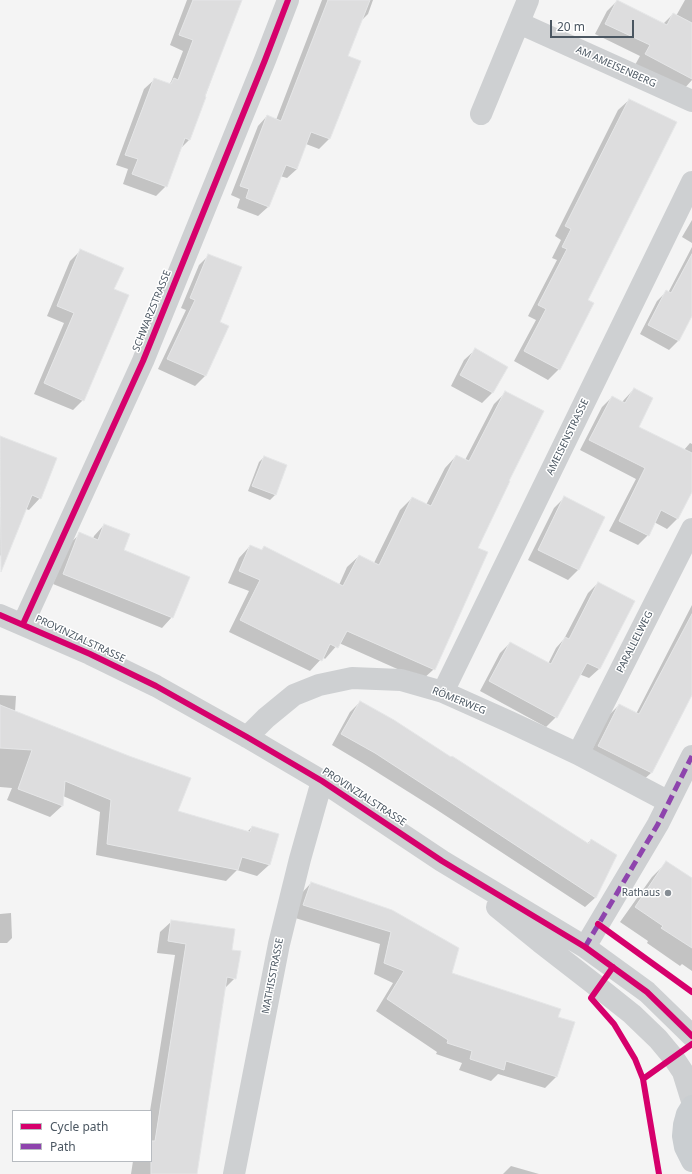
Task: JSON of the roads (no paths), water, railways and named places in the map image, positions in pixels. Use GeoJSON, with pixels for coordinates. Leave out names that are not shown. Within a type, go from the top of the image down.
{"type":"FeatureCollection","features":[{"type":"Feature","properties":{"kind":"main road"},"geometry":{"type":"LineString","coordinates":[[692,1106],[687,1114],[683,1136],[685,1147],[692,1161]]}},
{"type":"Feature","properties":{"kind":"street","name":"SCHWARZSTRASSE"},"geometry":{"type":"LineString","coordinates":[[23,624],[143,361],[288,0]]}},
{"type":"Feature","properties":{"kind":"street"},"geometry":{"type":"LineString","coordinates":[[481,114],[528,0]]}},
{"type":"Feature","properties":{"kind":"street","name":"AM AMEISENBERG"},"geometry":{"type":"LineString","coordinates":[[519,23],[692,101]]}},
{"type":"Feature","properties":{"kind":"street","name":"AMEISENSTRASSE"},"geometry":{"type":"LineString","coordinates":[[443,692],[692,182]]}},
{"type":"Feature","properties":{"kind":"street","name":"PARALLELWEG"},"geometry":{"type":"LineString","coordinates":[[578,754],[692,530]]}},
{"type":"Feature","properties":{"kind":"street","name":"PROVINZIALSTRASSE"},"geometry":{"type":"LineString","coordinates":[[0,615],[90,654],[156,686],[248,737],[322,781],[442,861],[585,947],[647,992],[692,1036]]}},
{"type":"Feature","properties":{"kind":"street","name":"RÖMERWEG"},"geometry":{"type":"LineString","coordinates":[[248,737],[266,718],[294,695],[319,685],[352,678],[401,680],[443,692],[578,754],[669,802]]}},
{"type":"Feature","properties":{"kind":"street"},"geometry":{"type":"LineString","coordinates":[[585,947],[658,824],[692,756]]}},
{"type":"Feature","properties":{"kind":"street","name":"MATHISSTRASSE"},"geometry":{"type":"LineString","coordinates":[[234,1174],[279,944],[300,859],[322,781]]}},
{"type":"Feature","properties":{"kind":"street","name":"PROVINZIALSTRASSE"},"geometry":{"type":"LineString","coordinates":[[442,861],[540,942],[615,1001],[658,1039],[683,1072],[692,1101]]}},
{"type":"Feature","properties":{"kind":"place","name":"Rathaus"},"geometry":{"type":"Point","coordinates":[668,893]}}]}
